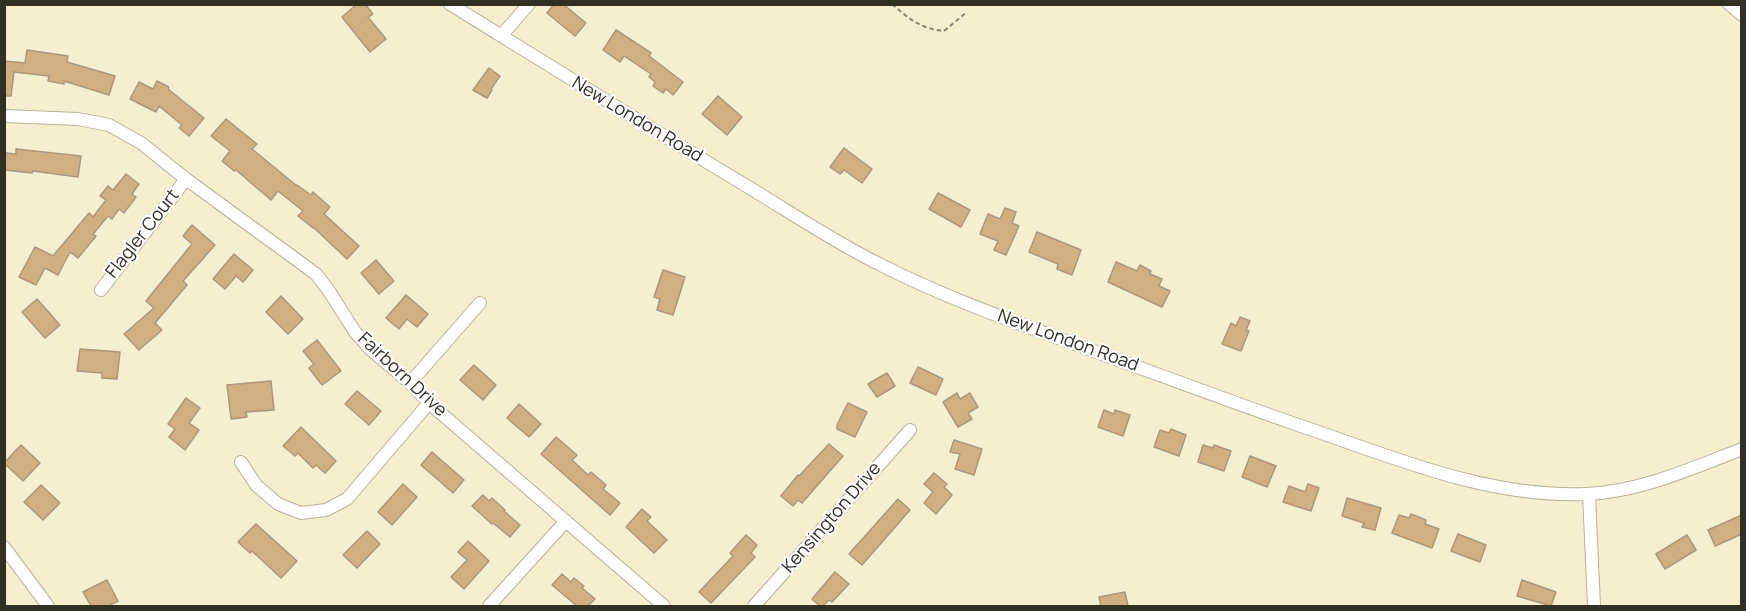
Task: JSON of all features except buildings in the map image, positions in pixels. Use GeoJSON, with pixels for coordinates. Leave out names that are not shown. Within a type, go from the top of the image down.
{"type":"FeatureCollection","features":[{"type":"Feature","properties":{"kind":"street","name":"New London Road"},"geometry":{"type":"LineString","coordinates":[[450,4],[609,104],[880,265],[1013,322],[1274,416],[1455,478],[1524,492],[1589,494],[1630,487],[1677,474],[1742,449]]}},
{"type":"Feature","properties":{"kind":"street"},"geometry":{"type":"LineString","coordinates":[[501,36],[529,4]]}},
{"type":"Feature","properties":{"kind":"street"},"geometry":{"type":"LineString","coordinates":[[1729,4],[1742,15]]}},
{"type":"Feature","properties":{"kind":"street","name":"Fairborn Drive"},"geometry":{"type":"LineString","coordinates":[[4,116],[78,119],[108,125],[141,143],[186,179],[316,274],[355,332],[370,349],[410,383],[429,403],[664,606]]}},
{"type":"Feature","properties":{"kind":"street","name":"Flagler Court"},"geometry":{"type":"LineString","coordinates":[[100,290],[186,179]]}},
{"type":"Feature","properties":{"kind":"street"},"geometry":{"type":"LineString","coordinates":[[410,383],[480,303]]}},
{"type":"Feature","properties":{"kind":"street"},"geometry":{"type":"LineString","coordinates":[[241,462],[256,485],[278,504],[301,513],[326,510],[347,499],[429,403]]}},
{"type":"Feature","properties":{"kind":"street","name":"Kensington Drive"},"geometry":{"type":"LineString","coordinates":[[754,606],[910,430]]}},
{"type":"Feature","properties":{"kind":"street"},"geometry":{"type":"LineString","coordinates":[[1589,494],[1594,606]]}},
{"type":"Feature","properties":{"kind":"street"},"geometry":{"type":"LineString","coordinates":[[489,606],[566,521]]}},
{"type":"Feature","properties":{"kind":"street"},"geometry":{"type":"LineString","coordinates":[[4,547],[48,606]]}},
{"type":"Feature","properties":{"kind":"path"},"geometry":{"type":"LineString","coordinates":[[892,4],[912,22],[934,30],[944,31],[968,12]]}}]}
